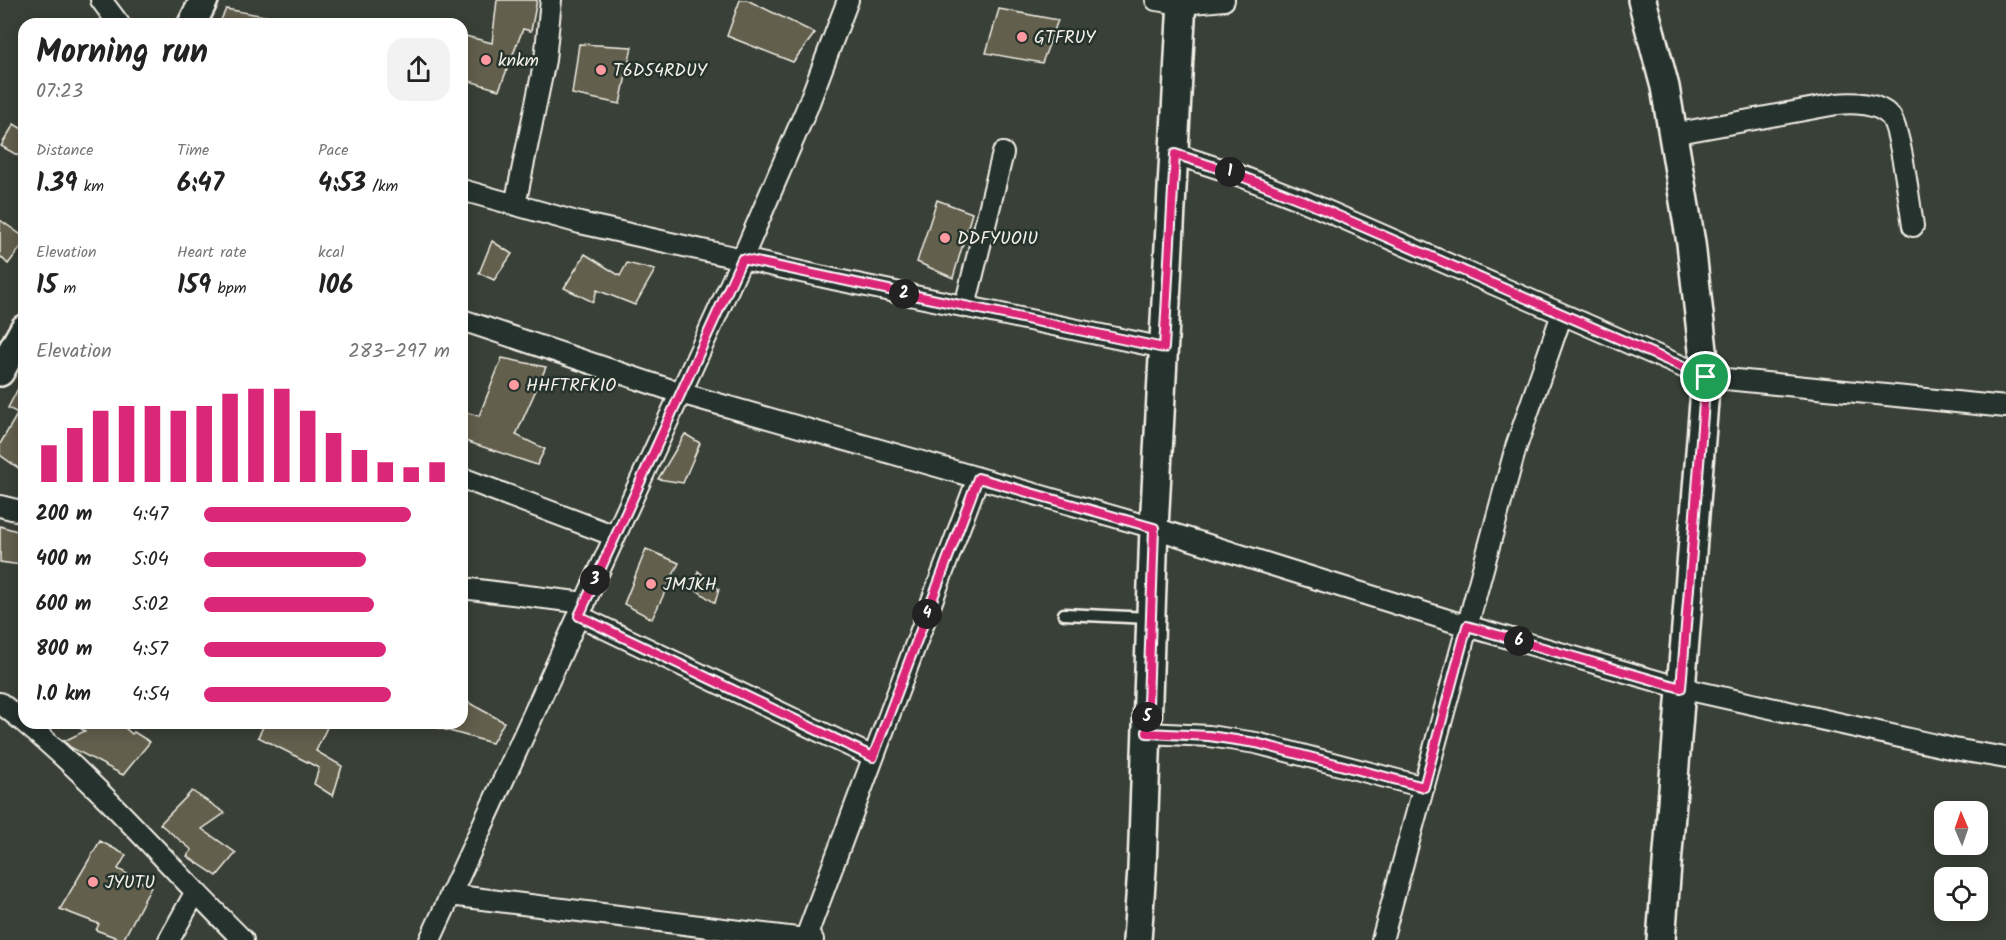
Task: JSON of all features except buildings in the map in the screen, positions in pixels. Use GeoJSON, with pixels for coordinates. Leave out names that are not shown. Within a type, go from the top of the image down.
{"type":"FeatureCollection","features":[{"type":"Feature","properties":{"kind":"street"},"geometry":{"type":"LineString","coordinates":[[101,0],[114,18]]}},
{"type":"Feature","properties":{"kind":"street"},"geometry":{"type":"LineString","coordinates":[[195,18],[204,0]]}},
{"type":"Feature","properties":{"kind":"street"},"geometry":{"type":"LineString","coordinates":[[515,205],[544,60],[551,0]]}},
{"type":"Feature","properties":{"kind":"street"},"geometry":{"type":"LineString","coordinates":[[430,940],[742,259],[807,108],[848,0]]}},
{"type":"Feature","properties":{"kind":"street"},"geometry":{"type":"LineString","coordinates":[[1156,0],[1182,2],[1224,0]]}},
{"type":"Feature","properties":{"kind":"street"},"geometry":{"type":"LineString","coordinates":[[1642,0],[1665,87],[1691,243],[1706,377],[1661,940]]}},
{"type":"Feature","properties":{"kind":"street"},"geometry":{"type":"LineString","coordinates":[[1137,940],[1154,528],[1182,2]]}},
{"type":"Feature","properties":{"kind":"street"},"geometry":{"type":"LineString","coordinates":[[1672,134],[1837,104],[1856,102],[1874,107],[1890,116],[1897,133],[1914,226]]}},
{"type":"Feature","properties":{"kind":"street"},"geometry":{"type":"LineString","coordinates":[[965,306],[1004,153]]}},
{"type":"Feature","properties":{"kind":"street"},"geometry":{"type":"LineString","coordinates":[[1175,154],[1233,173],[1304,201],[1706,377],[2006,407]]}},
{"type":"Feature","properties":{"kind":"street"},"geometry":{"type":"LineString","coordinates":[[468,192],[580,223],[1164,348]]}},
{"type":"Feature","properties":{"kind":"street"},"geometry":{"type":"LineString","coordinates":[[1382,940],[1516,447],[1562,314]]}},
{"type":"Feature","properties":{"kind":"street"},"geometry":{"type":"LineString","coordinates":[[468,322],[680,393],[1154,528],[1467,626],[1681,688],[1954,749],[2006,758]]}},
{"type":"Feature","properties":{"kind":"street"},"geometry":{"type":"LineString","coordinates":[[0,372],[18,340]]}},
{"type":"Feature","properties":{"kind":"street"},"geometry":{"type":"LineString","coordinates":[[450,895],[808,940],[873,757],[978,478]]}},
{"type":"Feature","properties":{"kind":"street"},"geometry":{"type":"LineString","coordinates":[[468,480],[615,536]]}},
{"type":"Feature","properties":{"kind":"street"},"geometry":{"type":"LineString","coordinates":[[0,506],[18,510]]}},
{"type":"Feature","properties":{"kind":"street"},"geometry":{"type":"LineString","coordinates":[[468,589],[582,610],[873,757]]}},
{"type":"Feature","properties":{"kind":"street"},"geometry":{"type":"LineString","coordinates":[[0,702],[18,718]]}},
{"type":"Feature","properties":{"kind":"street"},"geometry":{"type":"LineString","coordinates":[[31,729],[119,811],[195,893],[243,940]]}},
{"type":"Feature","properties":{"kind":"street"},"geometry":{"type":"LineString","coordinates":[[1147,733],[1209,736],[1256,743],[1424,787]]}},
{"type":"Feature","properties":{"kind":"street"},"geometry":{"type":"LineString","coordinates":[[169,940],[195,893]]}},
{"type":"Feature","properties":{"kind":"lane"},"geometry":{"type":"LineString","coordinates":[[1064,614],[1151,618]]}},
{"type":"Feature","properties":{"kind":"place","name":"GTFRUY"},"geometry":{"type":"Point","coordinates":[1022,37]}},
{"type":"Feature","properties":{"kind":"place","name":"knkm"},"geometry":{"type":"Point","coordinates":[486,60]}},
{"type":"Feature","properties":{"kind":"place","name":"T6D54RDUY"},"geometry":{"type":"Point","coordinates":[601,70]}},
{"type":"Feature","properties":{"kind":"place","name":"DDFYUOIU"},"geometry":{"type":"Point","coordinates":[945,238]}},
{"type":"Feature","properties":{"kind":"place","name":"HHFTRFKIO"},"geometry":{"type":"Point","coordinates":[514,385]}},
{"type":"Feature","properties":{"kind":"place","name":"JMJKH"},"geometry":{"type":"Point","coordinates":[651,584]}},
{"type":"Feature","properties":{"kind":"place","name":"JYUTU"},"geometry":{"type":"Point","coordinates":[93,882]}},
{"type":"Feature","properties":{"kind":"route"},"geometry":{"type":"LineString","coordinates":[[1175,154],[1233,173],[1304,201],[1706,377],[1681,688],[1467,626],[1424,787],[1256,743],[1209,736],[1147,733],[1154,528],[978,478],[873,757],[579,616],[742,259],[1164,348],[1175,154]]}}]}
